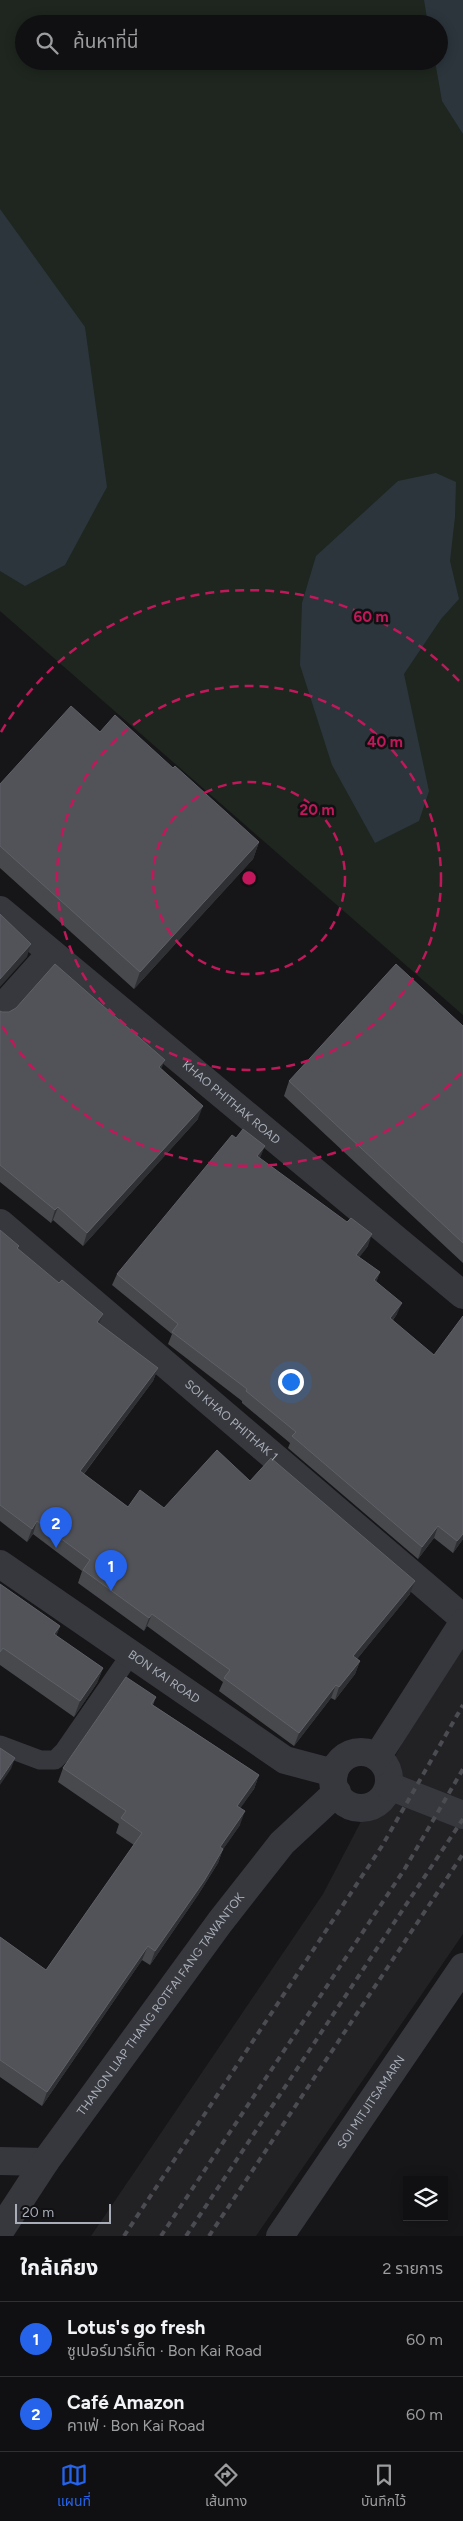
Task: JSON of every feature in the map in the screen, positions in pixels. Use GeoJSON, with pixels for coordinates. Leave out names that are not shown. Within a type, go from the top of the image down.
{"type":"FeatureCollection","features":[{"type":"Feature","properties":{"kind":"street","name":"KHAO PHITHAK ROAD"},"geometry":{"type":"LineString","coordinates":[[0,910],[463,1294]]}},
{"type":"Feature","properties":{"kind":"street"},"geometry":{"type":"LineString","coordinates":[[0,1010],[51,954]]}},
{"type":"Feature","properties":{"kind":"street","name":"SOI KHAO PHITHAK 1"},"geometry":{"type":"LineString","coordinates":[[0,1223],[463,1618]]}},
{"type":"Feature","properties":{"kind":"street","name":"BON KAI ROAD"},"geometry":{"type":"LineString","coordinates":[[0,1564],[284,1760],[335,1783]]}},
{"type":"Feature","properties":{"kind":"street"},"geometry":{"type":"LineString","coordinates":[[377,1757],[463,1623]]}},
{"type":"Feature","properties":{"kind":"street"},"geometry":{"type":"LineString","coordinates":[[362,1752],[377,1757],[387,1770],[389,1786],[381,1800],[374,1805],[359,1808],[345,1802],[335,1783],[342,1760],[355,1753],[362,1752]]}},
{"type":"Feature","properties":{"kind":"street","name":"THANON LIAP THANG ROTFAI FANG TAWANTOK"},"geometry":{"type":"LineString","coordinates":[[0,2231],[45,2162],[220,1922],[282,1843],[335,1783]]}},
{"type":"Feature","properties":{"kind":"street"},"geometry":{"type":"LineString","coordinates":[[389,1786],[463,1814]]}},
{"type":"Feature","properties":{"kind":"street","name":"SOI MITJITSAMARN"},"geometry":{"type":"LineString","coordinates":[[280,2236],[463,1967]]}},
{"type":"Feature","properties":{"kind":"street"},"geometry":{"type":"LineString","coordinates":[[0,2161],[45,2162]]}},
{"type":"Feature","properties":{"kind":"lane"},"geometry":{"type":"LineString","coordinates":[[0,1745],[6,1749],[40,1760],[55,1760],[64,1751],[131,1654]]}},
{"type":"Feature","properties":{"kind":"shaded area"},"geometry":{"type":"Polygon","coordinates":[[[0,0],[463,0],[463,1015],[0,611],[0,0]]]}},
{"type":"Feature","properties":{"kind":"shaded area"},"geometry":{"type":"Polygon","coordinates":[[[424,0],[463,0],[463,134],[442,101],[437,70],[448,70],[448,15],[426,15],[424,0]]]}},
{"type":"Feature","properties":{"kind":"shaded area"},"geometry":{"type":"Polygon","coordinates":[[[0,209],[85,327],[107,487],[65,565],[25,586],[0,571],[0,209]]]}},
{"type":"Feature","properties":{"kind":"shaded area"},"geometry":{"type":"Polygon","coordinates":[[[436,473],[456,482],[455,517],[450,561],[459,599],[441,619],[404,674],[429,791],[419,821],[375,843],[332,765],[300,665],[302,603],[316,556],[398,481],[436,473]]]}},
{"type":"Feature","properties":{"kind":"shaded area"},"geometry":{"type":"Polygon","coordinates":[[[463,1627],[463,1934],[256,2236],[91,2236],[323,1894],[463,1627]]]}},
{"type":"Feature","properties":{"kind":"building"},"geometry":{"type":"Polygon","coordinates":[[[71,706],[100,732],[115,715],[259,842],[140,972],[0,846],[0,784],[71,706]]]}},
{"type":"Feature","properties":{"kind":"building"},"geometry":{"type":"Polygon","coordinates":[[[0,914],[31,944],[0,979],[0,914]]]}},
{"type":"Feature","properties":{"kind":"building"},"geometry":{"type":"Polygon","coordinates":[[[55,964],[165,1060],[159,1067],[203,1106],[87,1233],[58,1207],[55,1210],[0,1165],[0,1011],[9,1012],[16,1008],[55,964]]]}},
{"type":"Feature","properties":{"kind":"building"},"geometry":{"type":"Polygon","coordinates":[[[396,964],[463,1026],[463,1243],[289,1081],[396,964]]]}},
{"type":"Feature","properties":{"kind":"building"},"geometry":{"type":"Polygon","coordinates":[[[243,1129],[265,1146],[257,1156],[347,1222],[351,1218],[372,1234],[356,1255],[380,1272],[374,1280],[402,1303],[390,1318],[434,1355],[463,1316],[463,1534],[457,1541],[438,1526],[422,1547],[292,1436],[296,1432],[246,1391],[247,1389],[172,1332],[178,1324],[117,1274],[232,1135],[236,1138],[243,1129]]]}},
{"type":"Feature","properties":{"kind":"building"},"geometry":{"type":"Polygon","coordinates":[[[0,1230],[19,1246],[17,1248],[59,1283],[62,1280],[103,1314],[97,1322],[158,1368],[80,1471],[128,1507],[140,1490],[164,1508],[217,1450],[250,1481],[271,1458],[415,1581],[353,1656],[360,1661],[339,1687],[336,1685],[299,1733],[224,1678],[230,1670],[152,1614],[149,1618],[83,1570],[90,1560],[37,1521],[32,1529],[0,1505],[0,1230]]]}},
{"type":"Feature","properties":{"kind":"building"},"geometry":{"type":"Polygon","coordinates":[[[0,1584],[60,1626],[54,1634],[103,1668],[80,1701],[3,1648],[0,1652],[0,1584]]]}},
{"type":"Feature","properties":{"kind":"building"},"geometry":{"type":"Polygon","coordinates":[[[126,1677],[156,1697],[151,1704],[259,1775],[237,1806],[245,1811],[220,1847],[223,1849],[204,1881],[155,1951],[148,1946],[47,2092],[0,2060],[0,1937],[46,1970],[142,1833],[121,1818],[126,1811],[63,1768],[126,1677]]]}},
{"type":"Feature","properties":{"kind":"building"},"geometry":{"type":"Polygon","coordinates":[[[0,1748],[15,1758],[0,1780],[0,1748]]]}},
{"type":"Feature","properties":{"kind":"railway"},"geometry":{"type":"LineString","coordinates":[[124,2236],[382,1846],[463,1705]]}},
{"type":"Feature","properties":{"kind":"railway"},"geometry":{"type":"LineString","coordinates":[[161,2236],[404,1870],[463,1769]]}},
{"type":"Feature","properties":{"kind":"railway"},"geometry":{"type":"LineString","coordinates":[[186,2236],[463,1819]]}},
{"type":"Feature","properties":{"kind":"railway"},"geometry":{"type":"LineString","coordinates":[[209,2236],[463,1854]]}},
{"type":"Feature","properties":{"kind":"place","name":"Café Amazon"},"geometry":{"type":"Point","coordinates":[56,1548]}},
{"type":"Feature","properties":{"kind":"place","name":"Lotus's go fresh"},"geometry":{"type":"Point","coordinates":[111,1591]}}]}
